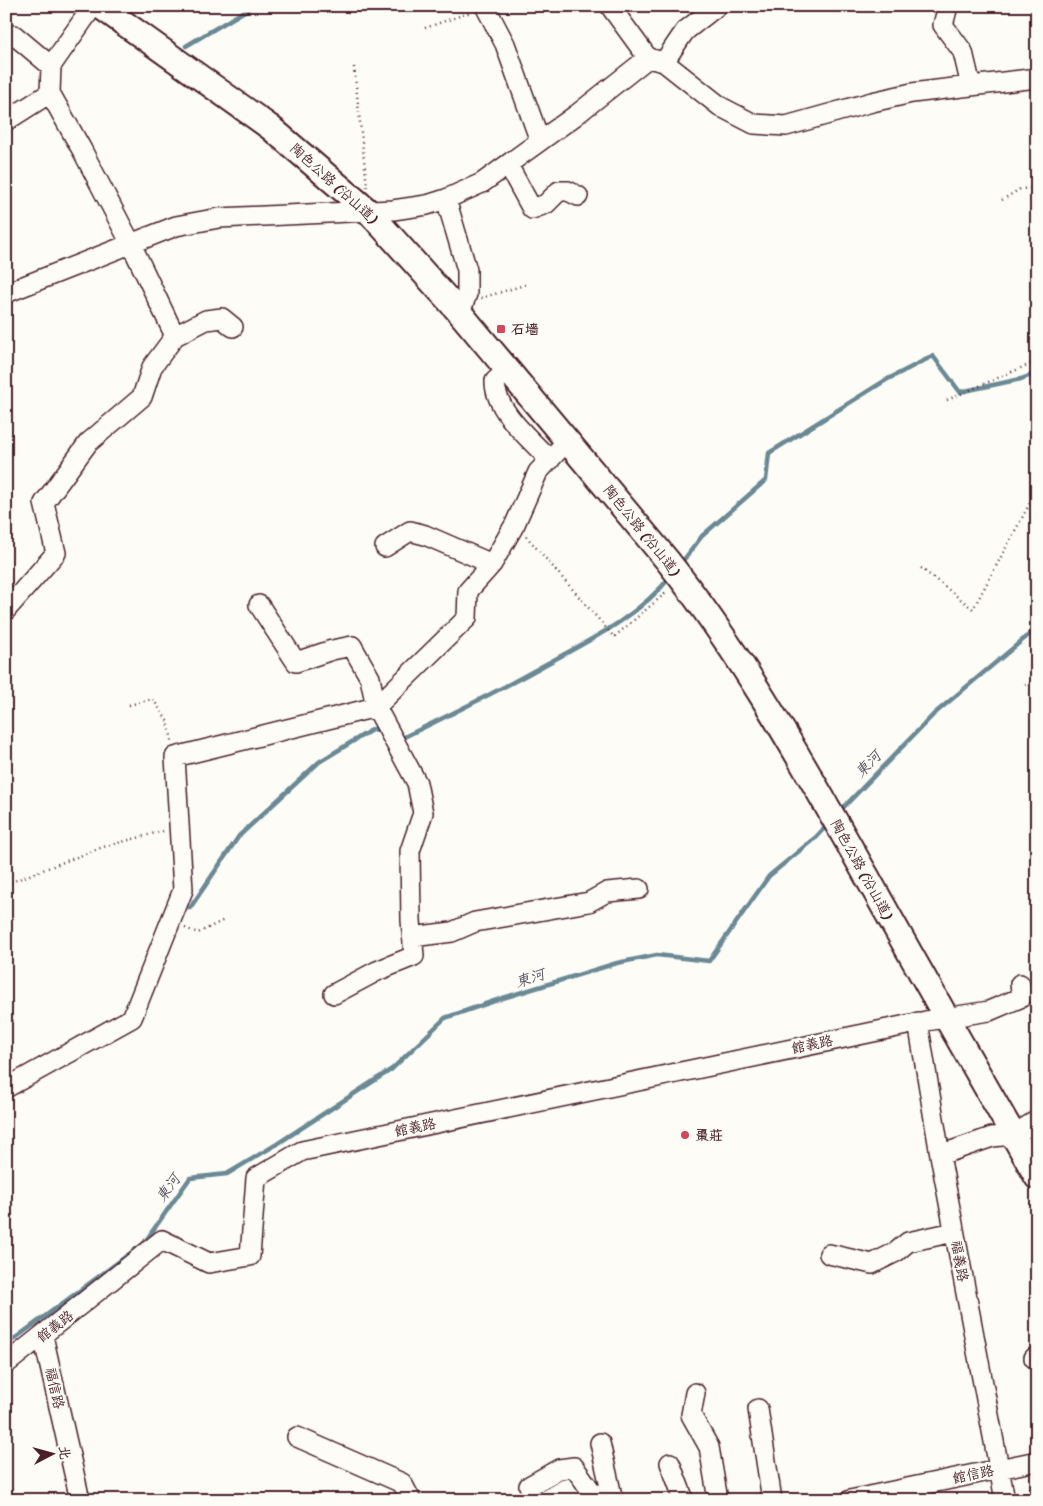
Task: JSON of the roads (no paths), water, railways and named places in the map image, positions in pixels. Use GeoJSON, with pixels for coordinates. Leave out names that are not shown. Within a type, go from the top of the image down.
{"type":"FeatureCollection","features":[{"type":"Feature","properties":{"kind":"main road","name":"陶色公路 (沿山道)"},"geometry":{"type":"LineString","coordinates":[[100,6],[271,128],[369,212],[508,369],[678,574],[764,698],[1037,1177]]}},
{"type":"Feature","properties":{"kind":"street"},"geometry":{"type":"LineString","coordinates":[[93,6],[51,66],[50,94],[82,150],[131,244],[175,336]]}},
{"type":"Feature","properties":{"kind":"street"},"geometry":{"type":"LineString","coordinates":[[610,6],[656,60],[721,107],[754,124],[786,126],[904,95],[1037,78]]}},
{"type":"Feature","properties":{"kind":"street"},"geometry":{"type":"LineString","coordinates":[[6,293],[176,226],[219,218],[369,212],[427,205],[446,199],[482,183],[656,60],[685,31],[717,6]]}},
{"type":"Feature","properties":{"kind":"street"},"geometry":{"type":"LineString","coordinates":[[948,6],[943,26],[964,52],[971,86]]}},
{"type":"Feature","properties":{"kind":"street"},"geometry":{"type":"LineString","coordinates":[[485,8],[505,44],[540,141]]}},
{"type":"Feature","properties":{"kind":"street"},"geometry":{"type":"LineString","coordinates":[[14,35],[51,66]]}},
{"type":"Feature","properties":{"kind":"street"},"geometry":{"type":"LineString","coordinates":[[6,121],[50,94]]}},
{"type":"Feature","properties":{"kind":"street"},"geometry":{"type":"LineString","coordinates":[[508,165],[532,209],[546,204],[559,191],[578,196]]}},
{"type":"Feature","properties":{"kind":"street"},"geometry":{"type":"LineString","coordinates":[[446,199],[468,270],[467,294],[460,313]]}},
{"type":"Feature","properties":{"kind":"street"},"geometry":{"type":"LineString","coordinates":[[6,610],[56,554],[44,503],[88,443],[142,397],[152,367],[175,336],[206,320],[222,318],[233,327]]}},
{"type":"Feature","properties":{"kind":"street"},"geometry":{"type":"LineString","coordinates":[[508,369],[495,381],[495,389],[505,412],[550,460]]}},
{"type":"Feature","properties":{"kind":"street"},"geometry":{"type":"LineString","coordinates":[[6,1088],[132,1018],[183,890],[174,757],[376,707],[467,618],[468,591],[492,564],[515,524],[538,472],[568,440]]}},
{"type":"Feature","properties":{"kind":"street"},"geometry":{"type":"LineString","coordinates":[[385,547],[410,531],[425,535],[492,564]]}},
{"type":"Feature","properties":{"kind":"street"},"geometry":{"type":"LineString","coordinates":[[260,605],[296,662],[332,650],[352,646],[370,678],[376,707],[418,783],[423,813],[410,851],[414,956],[377,971],[334,994]]}},
{"type":"Feature","properties":{"kind":"street"},"geometry":{"type":"LineString","coordinates":[[412,937],[452,932],[475,922],[589,902],[607,892],[639,889]]}},
{"type":"Feature","properties":{"kind":"street","name":"館義路"},"geometry":{"type":"LineString","coordinates":[[6,1364],[162,1240],[209,1263],[250,1256],[256,1178],[302,1151],[918,1022],[989,1011],[1022,996],[1020,984]]}},
{"type":"Feature","properties":{"kind":"street","name":"福義路"},"geometry":{"type":"LineString","coordinates":[[918,1022],[954,1232],[1005,1500]]}},
{"type":"Feature","properties":{"kind":"street"},"geometry":{"type":"LineString","coordinates":[[940,1155],[992,1137],[1013,1135],[1037,1120]]}},
{"type":"Feature","properties":{"kind":"street"},"geometry":{"type":"LineString","coordinates":[[829,1254],[872,1264],[896,1252],[908,1242],[954,1232]]}},
{"type":"Feature","properties":{"kind":"street","name":"福信路"},"geometry":{"type":"LineString","coordinates":[[43,1336],[80,1500]]}},
{"type":"Feature","properties":{"kind":"street"},"geometry":{"type":"LineString","coordinates":[[695,1394],[690,1415],[709,1447],[718,1500]]}},
{"type":"Feature","properties":{"kind":"street"},"geometry":{"type":"LineString","coordinates":[[758,1409],[772,1500]]}},
{"type":"Feature","properties":{"kind":"street"},"geometry":{"type":"LineString","coordinates":[[297,1437],[402,1483],[411,1500]]}},
{"type":"Feature","properties":{"kind":"street"},"geometry":{"type":"LineString","coordinates":[[600,1443],[612,1500]]}},
{"type":"Feature","properties":{"kind":"street","name":"館信路"},"geometry":{"type":"LineString","coordinates":[[850,1500],[1037,1461]]}},
{"type":"Feature","properties":{"kind":"street"},"geometry":{"type":"LineString","coordinates":[[670,1463],[684,1500]]}},
{"type":"Feature","properties":{"kind":"street"},"geometry":{"type":"LineString","coordinates":[[529,1486],[559,1469],[574,1467],[592,1492],[612,1500]]}},
{"type":"Feature","properties":{"kind":"waterway"},"geometry":{"type":"LineString","coordinates":[[186,46],[253,6]]}},
{"type":"Feature","properties":{"kind":"waterway"},"geometry":{"type":"LineString","coordinates":[[679,566],[702,536],[766,480],[769,453],[886,380],[933,356],[960,392],[1021,379],[1037,373]]}},
{"type":"Feature","properties":{"kind":"waterway"},"geometry":{"type":"LineString","coordinates":[[399,737],[402,738],[476,702],[614,626],[644,603],[671,576]]}},
{"type":"Feature","properties":{"kind":"waterway","name":"東河"},"geometry":{"type":"LineString","coordinates":[[838,813],[934,714],[1037,628]]}},
{"type":"Feature","properties":{"kind":"waterway"},"geometry":{"type":"LineString","coordinates":[[190,908],[239,836],[319,762],[373,729],[382,731]]}},
{"type":"Feature","properties":{"kind":"waterway","name":"東河"},"geometry":{"type":"LineString","coordinates":[[144,1243],[190,1178],[227,1174],[277,1144],[392,1069],[445,1018],[617,963],[657,955],[709,961],[769,876],[816,837],[829,823]]}},
{"type":"Feature","properties":{"kind":"waterway","name":"東河"},"geometry":{"type":"LineString","coordinates":[[6,1345],[136,1249]]}},
{"type":"Feature","properties":{"kind":"place","name":"石墻"},"geometry":{"type":"Point","coordinates":[501,329]}},
{"type":"Feature","properties":{"kind":"place","name":"棗莊"},"geometry":{"type":"Point","coordinates":[685,1135]}}]}
